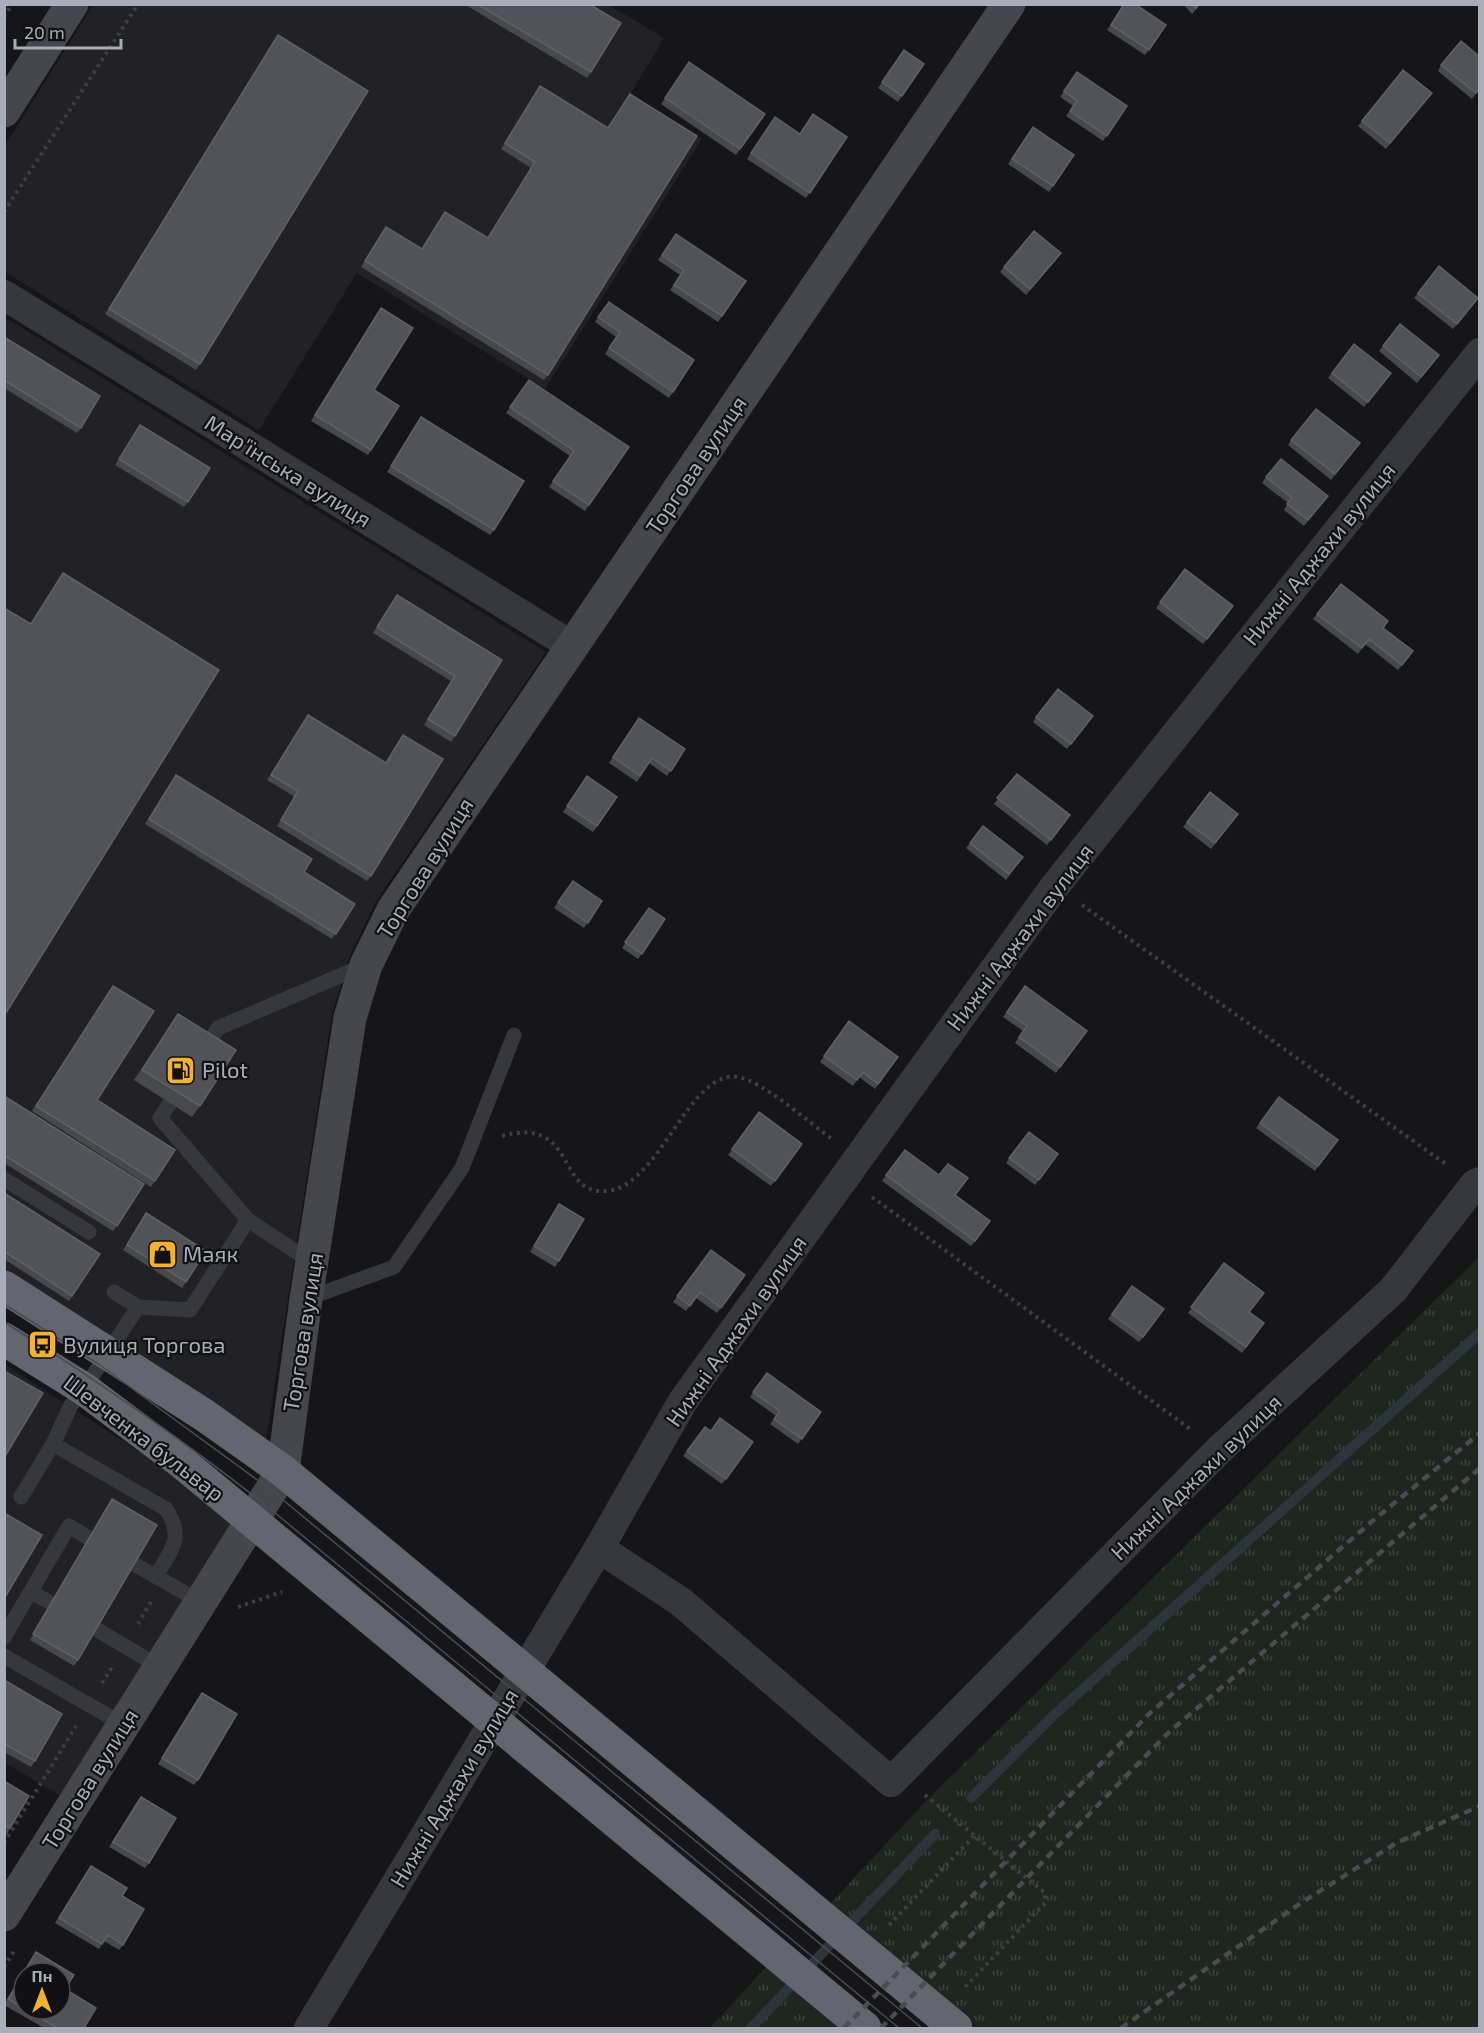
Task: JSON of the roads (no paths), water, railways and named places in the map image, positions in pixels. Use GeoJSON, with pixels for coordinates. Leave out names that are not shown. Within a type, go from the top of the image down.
{"type":"FeatureCollection","features":[{"type":"Feature","properties":{"kind":"highway","name":"Шевченка бульвар"},"geometry":{"type":"LineString","coordinates":[[4,1287],[108,1353],[283,1472],[396,1563],[956,2028]]}},
{"type":"Feature","properties":{"kind":"highway","name":"Шевченка бульвар"},"geometry":{"type":"LineString","coordinates":[[4,1339],[84,1389],[180,1461],[865,2028]]}},
{"type":"Feature","properties":{"kind":"street"},"geometry":{"type":"LineString","coordinates":[[4,111],[72,4]]}},
{"type":"Feature","properties":{"kind":"street","name":"Торгова вулиця"},"geometry":{"type":"LineString","coordinates":[[4,1915],[283,1472],[306,1299],[314,1263],[350,1018],[366,965],[393,910],[1009,4]]}},
{"type":"Feature","properties":{"kind":"street","name":"Мар'їнська вулиця"},"geometry":{"type":"LineString","coordinates":[[4,295],[572,646]]}},
{"type":"Feature","properties":{"kind":"street","name":"Нижні Аджахи вулиця"},"geometry":{"type":"LineString","coordinates":[[309,2028],[599,1548],[683,1401],[1055,886],[1479,353]]}},
{"type":"Feature","properties":{"kind":"street","name":"Нижні Аджахи вулиця"},"geometry":{"type":"LineString","coordinates":[[599,1548],[681,1602],[891,1782],[1219,1450],[1393,1290],[1477,1183]]}},
{"type":"Feature","properties":{"kind":"lane"},"geometry":{"type":"LineString","coordinates":[[206,1047],[218,1028],[366,965]]}},
{"type":"Feature","properties":{"kind":"lane"},"geometry":{"type":"LineString","coordinates":[[306,1299],[394,1266],[462,1168],[514,1035]]}},
{"type":"Feature","properties":{"kind":"lane"},"geometry":{"type":"LineString","coordinates":[[170,1103],[160,1118],[248,1220],[314,1263]]}},
{"type":"Feature","properties":{"kind":"lane"},"geometry":{"type":"LineString","coordinates":[[4,1179],[89,1232]]}},
{"type":"Feature","properties":{"kind":"lane"},"geometry":{"type":"LineString","coordinates":[[114,1292],[138,1307],[190,1310],[248,1220]]}},
{"type":"Feature","properties":{"kind":"lane"},"geometry":{"type":"LineString","coordinates":[[21,1497],[52,1444],[71,1405],[138,1307]]}},
{"type":"Feature","properties":{"kind":"lane"},"geometry":{"type":"LineString","coordinates":[[52,1444],[166,1509],[176,1525],[175,1543],[160,1578]]}},
{"type":"Feature","properties":{"kind":"lane"},"geometry":{"type":"LineString","coordinates":[[4,1637],[69,1526],[89,1538]]}},
{"type":"Feature","properties":{"kind":"lane"},"geometry":{"type":"LineString","coordinates":[[134,1564],[201,1602]]}},
{"type":"Feature","properties":{"kind":"lane"},"geometry":{"type":"LineString","coordinates":[[31,1592],[51,1603]]}},
{"type":"Feature","properties":{"kind":"lane"},"geometry":{"type":"LineString","coordinates":[[96,1629],[160,1667]]}},
{"type":"Feature","properties":{"kind":"lane"},"geometry":{"type":"LineString","coordinates":[[4,1656],[124,1725]]}},
{"type":"Feature","properties":{"kind":"waterway"},"geometry":{"type":"LineString","coordinates":[[971,1798],[1055,1714],[1480,1333]]}},
{"type":"Feature","properties":{"kind":"waterway"},"geometry":{"type":"LineString","coordinates":[[751,2028],[935,1834]]}},
{"type":"Feature","properties":{"kind":"tram line"},"geometry":{"type":"LineString","coordinates":[[4,1304],[100,1365],[271,1490],[922,2028]]}},
{"type":"Feature","properties":{"kind":"tram line"},"geometry":{"type":"LineString","coordinates":[[4,1322],[136,1409],[263,1503],[899,2028]]}},
{"type":"Feature","properties":{"kind":"railway"},"geometry":{"type":"LineString","coordinates":[[844,2028],[1150,1713],[1376,1518],[1480,1433]]}},
{"type":"Feature","properties":{"kind":"railway"},"geometry":{"type":"LineString","coordinates":[[881,2028],[1169,1732],[1480,1468]]}},
{"type":"Feature","properties":{"kind":"railway"},"geometry":{"type":"LineString","coordinates":[[1121,2028],[1301,1903],[1398,1842],[1480,1806]]}},
{"type":"Feature","properties":{"kind":"place","name":"Pilot"},"geometry":{"type":"Point","coordinates":[181,1070]}},
{"type":"Feature","properties":{"kind":"place","name":"Маяк"},"geometry":{"type":"Point","coordinates":[162,1254]}},
{"type":"Feature","properties":{"kind":"place","name":"Вулиця Торгова"},"geometry":{"type":"Point","coordinates":[42,1345]}}]}
